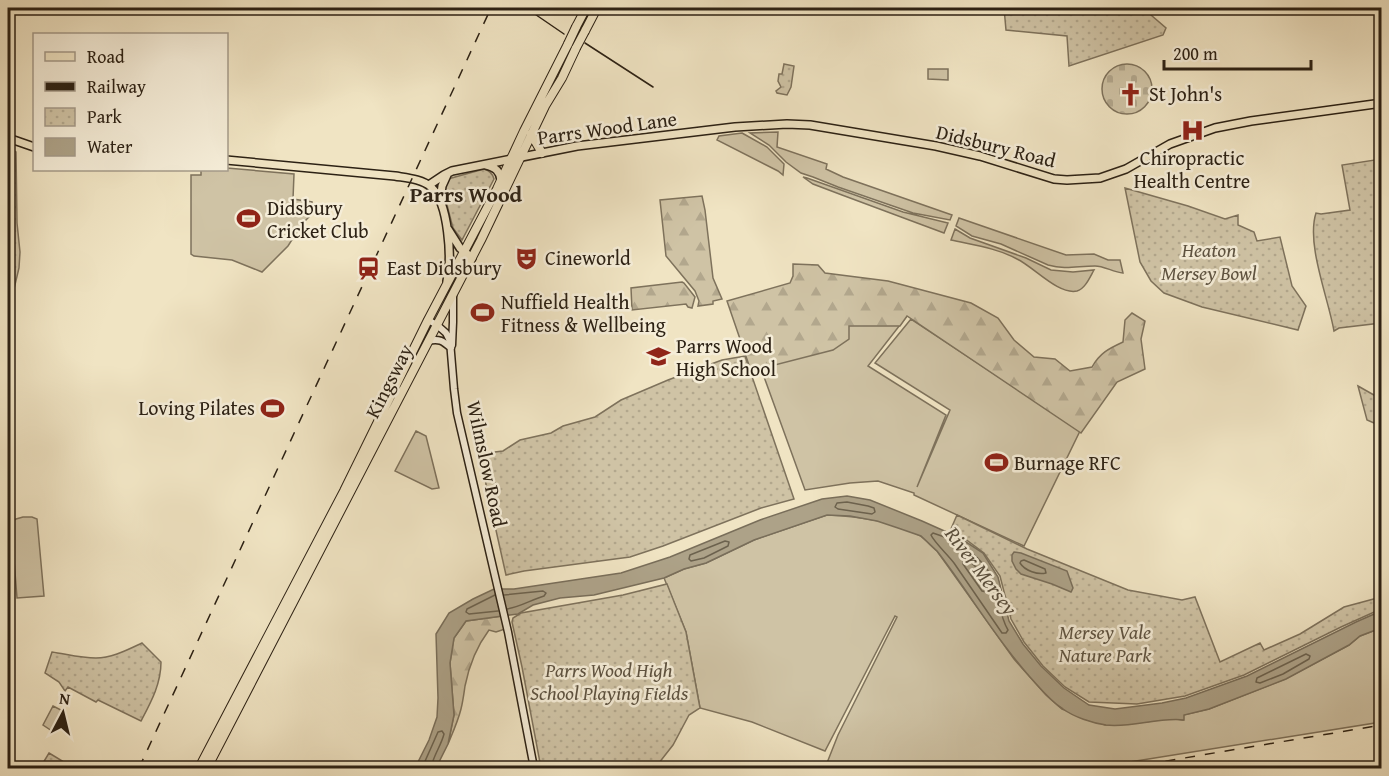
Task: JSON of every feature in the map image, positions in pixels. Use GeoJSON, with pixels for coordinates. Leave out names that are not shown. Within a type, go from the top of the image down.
{"type":"FeatureCollection","features":[{"type":"Feature","properties":{"kind":"highway","name":"Kingsway"},"geometry":{"type":"LineString","coordinates":[[199,768],[344,491],[586,8]]}},
{"type":"Feature","properties":{"kind":"highway","name":"Kingsway"},"geometry":{"type":"LineString","coordinates":[[207,768],[472,258],[545,106],[562,78],[597,8]]}},
{"type":"Feature","properties":{"kind":"highway"},"geometry":{"type":"LineString","coordinates":[[531,134],[542,153]]}},
{"type":"Feature","properties":{"kind":"main road","name":"Didsbury Road"},"geometry":{"type":"LineString","coordinates":[[735,127],[787,124],[858,132],[980,156],[1054,179],[1080,180],[1100,178],[1125,169],[1170,144],[1215,128],[1382,103]]}},
{"type":"Feature","properties":{"kind":"main road","name":"Parrs Wood Lane"},"geometry":{"type":"LineString","coordinates":[[429,185],[448,172],[521,156],[577,146],[735,127]]}},
{"type":"Feature","properties":{"kind":"main road"},"geometry":{"type":"LineString","coordinates":[[8,138],[33,147]]}},
{"type":"Feature","properties":{"kind":"main road"},"geometry":{"type":"LineString","coordinates":[[228,160],[395,176],[429,185],[440,201]]}},
{"type":"Feature","properties":{"kind":"main road"},"geometry":{"type":"LineString","coordinates":[[484,164],[497,170],[501,180]]}},
{"type":"Feature","properties":{"kind":"main road"},"geometry":{"type":"LineString","coordinates":[[446,287],[450,255],[440,201],[441,186],[448,172]]}},
{"type":"Feature","properties":{"kind":"main road"},"geometry":{"type":"LineString","coordinates":[[446,224],[456,243],[464,253],[472,258]]}},
{"type":"Feature","properties":{"kind":"main road","name":"Wilmslow Road"},"geometry":{"type":"LineString","coordinates":[[451,349],[453,295]]}},
{"type":"Feature","properties":{"kind":"main road","name":"Wilmslow Road"},"geometry":{"type":"LineString","coordinates":[[428,320],[446,333],[450,341],[457,413],[505,616],[534,768]]}},
{"type":"Feature","properties":{"kind":"main road"},"geometry":{"type":"LineString","coordinates":[[428,341],[442,340],[451,349]]}},
{"type":"Feature","properties":{"kind":"green space"},"geometry":{"type":"Polygon","coordinates":[[[1004,8],[1153,8],[1151,15],[1166,28],[1163,35],[1069,66],[1067,36],[1006,30],[1004,8]]]}},
{"type":"Feature","properties":{"kind":"green space"},"geometry":{"type":"Polygon","coordinates":[[[784,64],[794,66],[791,87],[787,95],[776,91],[781,87],[778,81],[784,64]]]}},
{"type":"Feature","properties":{"kind":"green space"},"geometry":{"type":"Polygon","coordinates":[[[1127,64],[1141,68],[1148,75],[1152,89],[1148,103],[1141,110],[1127,114],[1113,110],[1106,103],[1102,89],[1106,75],[1113,68],[1127,64]]]}},
{"type":"Feature","properties":{"kind":"green space"},"geometry":{"type":"Polygon","coordinates":[[[928,69],[948,69],[948,80],[928,79],[928,69]]]}},
{"type":"Feature","properties":{"kind":"green space"},"geometry":{"type":"Polygon","coordinates":[[[778,132],[777,147],[827,164],[826,169],[843,177],[952,215],[950,220],[913,213],[801,173],[769,145],[750,133],[778,132]]]}},
{"type":"Feature","properties":{"kind":"green space"},"geometry":{"type":"Polygon","coordinates":[[[742,133],[767,147],[784,164],[783,175],[717,140],[719,136],[742,133]]]}},
{"type":"Feature","properties":{"kind":"green space"},"geometry":{"type":"Polygon","coordinates":[[[8,147],[16,152],[17,223],[20,252],[19,268],[8,314],[8,147]]]}},
{"type":"Feature","properties":{"kind":"green space"},"geometry":{"type":"Polygon","coordinates":[[[1381,159],[1381,323],[1339,328],[1334,331],[1316,255],[1314,226],[1316,213],[1350,210],[1342,165],[1381,159]]]}},
{"type":"Feature","properties":{"kind":"green space","name":"Didsbury Cricket Club"},"geometry":{"type":"Polygon","coordinates":[[[228,168],[294,174],[293,199],[312,202],[311,215],[302,224],[288,246],[262,272],[232,260],[194,256],[191,254],[191,175],[201,175],[201,171],[228,171],[228,168]]]}},
{"type":"Feature","properties":{"kind":"green space"},"geometry":{"type":"Polygon","coordinates":[[[484,169],[491,173],[494,179],[462,240],[453,228],[443,190],[448,179],[484,169]]]}},
{"type":"Feature","properties":{"kind":"green space"},"geometry":{"type":"Polygon","coordinates":[[[803,177],[903,212],[948,223],[944,233],[813,184],[803,177]]]}},
{"type":"Feature","properties":{"kind":"green space","name":"Heaton Mersey Bowl"},"geometry":{"type":"Polygon","coordinates":[[[1125,188],[1225,219],[1238,215],[1238,225],[1254,232],[1257,241],[1280,237],[1292,286],[1306,306],[1298,330],[1202,307],[1164,293],[1151,281],[1140,262],[1125,188]]]}},
{"type":"Feature","properties":{"kind":"green space"},"geometry":{"type":"Polygon","coordinates":[[[702,196],[713,278],[722,299],[713,301],[713,304],[698,306],[699,301],[695,291],[666,256],[660,200],[702,196]]]}},
{"type":"Feature","properties":{"kind":"green space"},"geometry":{"type":"Polygon","coordinates":[[[959,218],[1066,255],[1094,254],[1108,260],[1120,260],[1123,273],[1098,266],[1066,268],[1048,265],[1001,244],[972,236],[956,226],[959,218]]]}},
{"type":"Feature","properties":{"kind":"green space"},"geometry":{"type":"Polygon","coordinates":[[[955,229],[970,238],[1026,258],[1051,270],[1073,272],[1094,270],[1087,282],[1077,291],[1062,289],[1009,255],[951,240],[955,229]]]}},
{"type":"Feature","properties":{"kind":"green space"},"geometry":{"type":"Polygon","coordinates":[[[793,264],[818,265],[825,273],[888,281],[971,303],[998,318],[1014,340],[1034,357],[1055,359],[1070,371],[1092,367],[1105,352],[1123,342],[1125,320],[1132,313],[1145,321],[1141,339],[1145,369],[1117,382],[1081,433],[907,316],[900,326],[849,326],[849,339],[833,350],[751,371],[727,301],[790,283],[793,276],[793,264]]]}},
{"type":"Feature","properties":{"kind":"green space"},"geometry":{"type":"Polygon","coordinates":[[[682,282],[695,297],[692,308],[686,304],[632,310],[631,288],[682,282]]]}},
{"type":"Feature","properties":{"kind":"green space"},"geometry":{"type":"Polygon","coordinates":[[[833,300],[907,316],[868,366],[946,415],[917,487],[950,410],[875,363],[911,319],[1080,431],[1024,546],[914,495],[914,493],[878,481],[805,490],[759,363],[833,300]]]}},
{"type":"Feature","properties":{"kind":"green space"},"geometry":{"type":"Polygon","coordinates":[[[745,356],[794,499],[761,508],[630,557],[506,575],[482,461],[520,440],[551,433],[563,426],[595,417],[621,400],[668,380],[722,360],[745,356]]]}},
{"type":"Feature","properties":{"kind":"green space"},"geometry":{"type":"Polygon","coordinates":[[[1358,386],[1381,399],[1381,426],[1367,420],[1358,386]]]}},
{"type":"Feature","properties":{"kind":"green space"},"geometry":{"type":"Polygon","coordinates":[[[416,431],[426,436],[439,488],[432,489],[395,471],[416,431]]]}},
{"type":"Feature","properties":{"kind":"green space"},"geometry":{"type":"Polygon","coordinates":[[[827,515],[886,523],[924,538],[937,551],[1014,659],[1046,695],[1062,709],[1105,725],[1171,718],[1183,720],[1183,715],[1209,709],[1285,679],[1349,645],[1360,636],[1381,630],[1381,722],[1092,768],[825,768],[838,735],[897,617],[895,616],[825,751],[752,722],[700,708],[686,632],[664,578],[706,563],[754,540],[827,515]]]}},
{"type":"Feature","properties":{"kind":"green space","name":"Mersey Vale Nature Park"},"geometry":{"type":"Polygon","coordinates":[[[957,515],[1027,549],[1128,590],[1182,600],[1195,597],[1220,662],[1260,643],[1264,650],[1300,634],[1344,607],[1381,597],[1381,609],[1244,675],[1185,696],[1137,704],[1089,702],[1065,687],[1043,666],[1024,642],[1011,619],[1000,576],[984,553],[950,531],[957,515]]]}},
{"type":"Feature","properties":{"kind":"green space"},"geometry":{"type":"Polygon","coordinates":[[[23,517],[37,519],[44,596],[17,598],[11,522],[23,517]]]}},
{"type":"Feature","properties":{"kind":"green space","name":"Parrs Wood High School Playing Fields"},"geometry":{"type":"Polygon","coordinates":[[[667,584],[686,632],[700,708],[689,715],[673,745],[655,768],[541,768],[513,618],[521,613],[623,595],[667,584]]]}},
{"type":"Feature","properties":{"kind":"green space"},"geometry":{"type":"Polygon","coordinates":[[[502,616],[505,629],[496,632],[489,630],[474,656],[460,713],[448,744],[454,715],[450,663],[454,638],[466,621],[502,616]]]}},
{"type":"Feature","properties":{"kind":"green space"},"geometry":{"type":"Polygon","coordinates":[[[142,643],[161,662],[161,670],[152,700],[141,721],[68,687],[65,691],[59,682],[45,673],[52,652],[102,658],[142,643]]]}},
{"type":"Feature","properties":{"kind":"green space"},"geometry":{"type":"Polygon","coordinates":[[[53,706],[63,711],[52,731],[43,725],[53,706]]]}},
{"type":"Feature","properties":{"kind":"green space"},"geometry":{"type":"Polygon","coordinates":[[[49,753],[64,762],[61,768],[54,768],[43,763],[49,753]]]}},
{"type":"Feature","properties":{"kind":"water","name":"River Mersey"},"geometry":{"type":"Polygon","coordinates":[[[847,496],[870,500],[922,521],[960,538],[983,553],[998,577],[1009,621],[1023,644],[1041,666],[1064,688],[1089,705],[1115,709],[1186,698],[1247,676],[1381,611],[1381,630],[1360,636],[1349,645],[1286,679],[1209,709],[1184,715],[1184,720],[1174,719],[1116,726],[1101,724],[1072,715],[1045,694],[1005,647],[937,551],[921,536],[877,521],[827,515],[754,540],[706,563],[664,578],[594,595],[560,598],[533,605],[518,614],[466,621],[454,638],[450,663],[454,715],[448,744],[436,768],[415,768],[437,717],[436,634],[449,613],[494,589],[514,589],[621,573],[670,557],[760,520],[822,499],[847,496]]]}},
{"type":"Feature","properties":{"kind":"water"},"geometry":{"type":"Polygon","coordinates":[[[1014,552],[1067,571],[1073,588],[1071,592],[1021,574],[1012,561],[1014,552]]]}},
{"type":"Feature","properties":{"kind":"tram line"},"geometry":{"type":"LineString","coordinates":[[526,8],[564,34]]}},
{"type":"Feature","properties":{"kind":"tram line"},"geometry":{"type":"LineString","coordinates":[[585,43],[653,87]]}},
{"type":"Feature","properties":{"kind":"railway"},"geometry":{"type":"LineString","coordinates":[[139,768],[491,8]]}},
{"type":"Feature","properties":{"kind":"railway"},"geometry":{"type":"LineString","coordinates":[[1126,768],[1382,725]]}},
{"type":"Feature","properties":{"kind":"place","name":"St John's"},"geometry":{"type":"Point","coordinates":[1131,94]}},
{"type":"Feature","properties":{"kind":"place","name":"Chiropractic Health Centre"},"geometry":{"type":"Point","coordinates":[1192,130]}},
{"type":"Feature","properties":{"kind":"place","name":"Didsbury Cricket Club"},"geometry":{"type":"Point","coordinates":[249,219]}},
{"type":"Feature","properties":{"kind":"place","name":"Cineworld"},"geometry":{"type":"Point","coordinates":[527,258]}},
{"type":"Feature","properties":{"kind":"place","name":"East Didsbury"},"geometry":{"type":"Point","coordinates":[369,268]}},
{"type":"Feature","properties":{"kind":"place","name":"Nuffield Health Fitness & Wellbeing"},"geometry":{"type":"Point","coordinates":[483,313]}},
{"type":"Feature","properties":{"kind":"place","name":"Parrs Wood High School"},"geometry":{"type":"Point","coordinates":[658,357]}},
{"type":"Feature","properties":{"kind":"place","name":"Loving Pilates"},"geometry":{"type":"Point","coordinates":[273,408]}},
{"type":"Feature","properties":{"kind":"place","name":"Burnage RFC"},"geometry":{"type":"Point","coordinates":[996,463]}},
{"type":"Feature","properties":{"kind":"district","name":"Parrs Wood"},"geometry":{"type":"Point","coordinates":[466,194]}}]}
